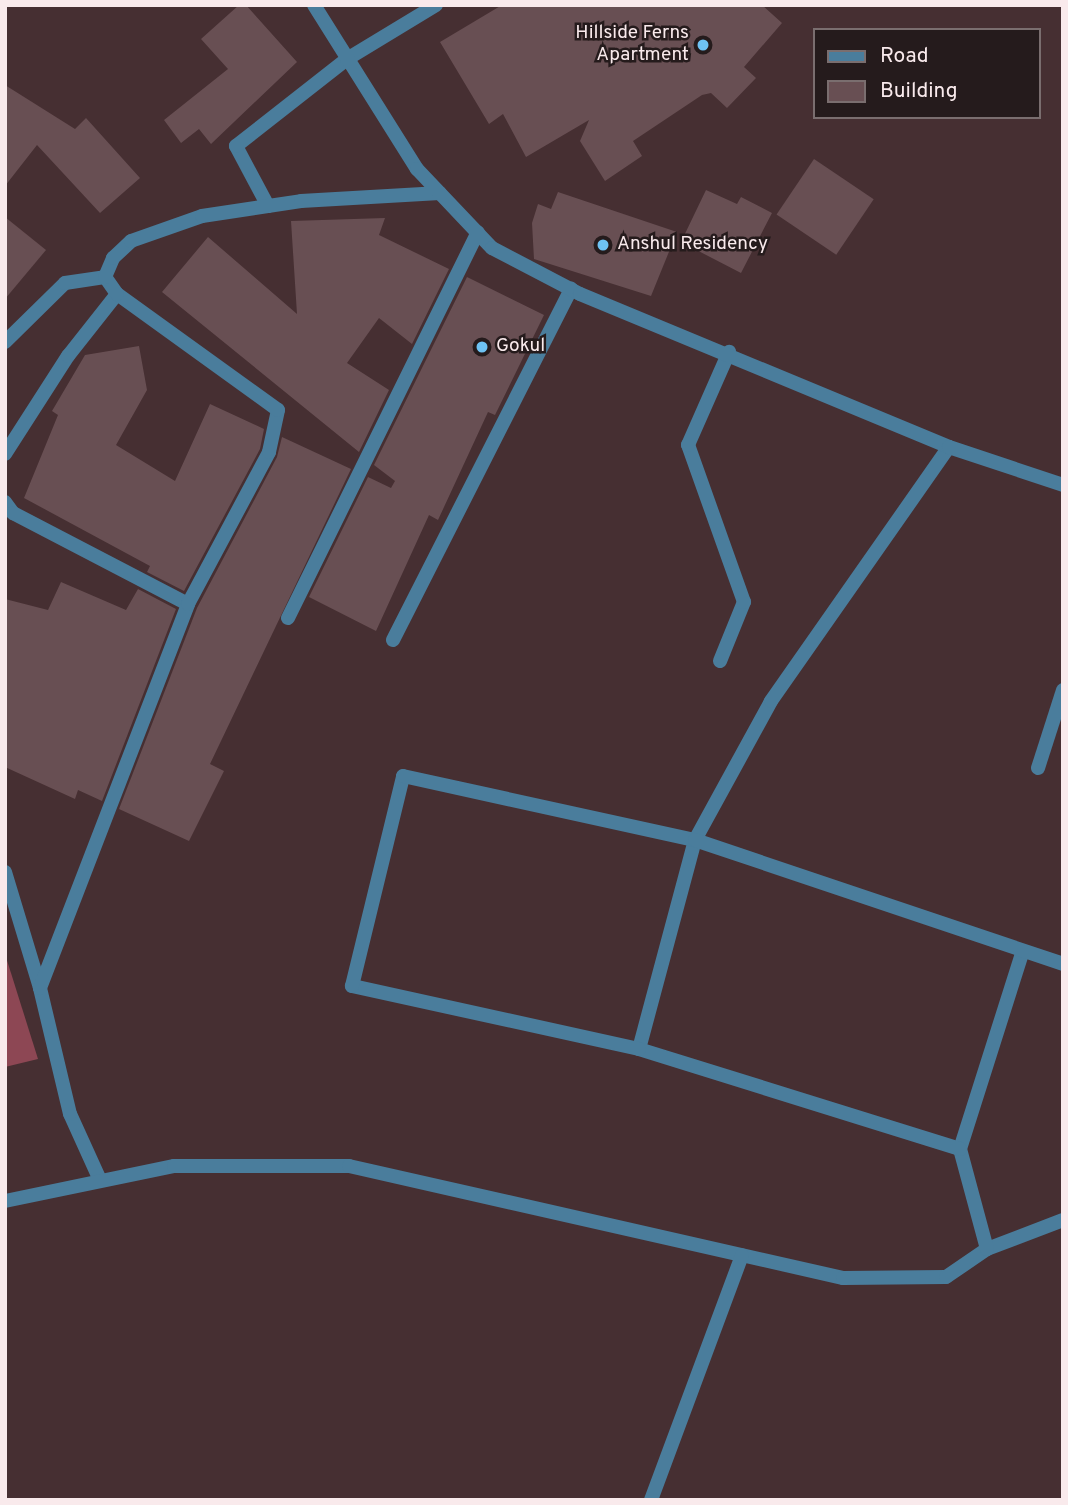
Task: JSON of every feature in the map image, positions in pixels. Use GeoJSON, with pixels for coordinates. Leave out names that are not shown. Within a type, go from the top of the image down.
{"type":"FeatureCollection","features":[{"type":"Feature","properties":{"kind":"street"},"geometry":{"type":"LineString","coordinates":[[314,5],[417,169],[492,248],[571,289],[729,352],[949,447],[1063,485]]}},
{"type":"Feature","properties":{"kind":"street"},"geometry":{"type":"LineString","coordinates":[[268,206],[236,146],[347,59],[436,5]]}},
{"type":"Feature","properties":{"kind":"street"},"geometry":{"type":"LineString","coordinates":[[105,277],[113,258],[131,241],[202,216],[268,206],[440,193]]}},
{"type":"Feature","properties":{"kind":"street"},"geometry":{"type":"LineString","coordinates":[[288,618],[478,232]]}},
{"type":"Feature","properties":{"kind":"street"},"geometry":{"type":"LineString","coordinates":[[40,988],[188,604],[269,452],[278,410],[117,295],[105,277]]}},
{"type":"Feature","properties":{"kind":"street"},"geometry":{"type":"LineString","coordinates":[[5,342],[65,283],[105,277]]}},
{"type":"Feature","properties":{"kind":"street"},"geometry":{"type":"LineString","coordinates":[[393,640],[571,289]]}},
{"type":"Feature","properties":{"kind":"street"},"geometry":{"type":"LineString","coordinates":[[5,454],[68,356],[117,295]]}},
{"type":"Feature","properties":{"kind":"street"},"geometry":{"type":"LineString","coordinates":[[720,661],[744,602],[688,445],[729,352]]}},
{"type":"Feature","properties":{"kind":"street"},"geometry":{"type":"LineString","coordinates":[[639,1049],[695,840],[771,702],[949,447]]}},
{"type":"Feature","properties":{"kind":"street"},"geometry":{"type":"LineString","coordinates":[[5,502],[13,513],[188,604]]}},
{"type":"Feature","properties":{"kind":"street"},"geometry":{"type":"LineString","coordinates":[[1038,768],[1063,690]]}},
{"type":"Feature","properties":{"kind":"street"},"geometry":{"type":"LineString","coordinates":[[960,1149],[639,1049],[352,986],[403,776],[695,840],[1022,953],[1063,964]]}},
{"type":"Feature","properties":{"kind":"street"},"geometry":{"type":"LineString","coordinates":[[5,872],[11,908],[40,988],[70,1114],[100,1180]]}},
{"type":"Feature","properties":{"kind":"street"},"geometry":{"type":"LineString","coordinates":[[987,1249],[960,1149],[1022,953]]}},
{"type":"Feature","properties":{"kind":"street"},"geometry":{"type":"LineString","coordinates":[[5,1201],[174,1166],[349,1166],[843,1278],[946,1277],[987,1249],[1063,1220]]}},
{"type":"Feature","properties":{"kind":"street"},"geometry":{"type":"LineString","coordinates":[[651,1500],[742,1255]]}},
{"type":"Feature","properties":{"kind":"shaded area"},"geometry":{"type":"Polygon","coordinates":[[[5,954],[38,1059],[5,1067],[5,954]]]}},
{"type":"Feature","properties":{"kind":"building"},"geometry":{"type":"Polygon","coordinates":[[[239,5],[246,5],[297,62],[211,144],[199,129],[181,143],[164,120],[228,69],[201,39],[239,5]]]}},
{"type":"Feature","properties":{"kind":"building"},"geometry":{"type":"Polygon","coordinates":[[[502,5],[762,5],[782,23],[744,67],[756,78],[727,108],[711,93],[702,95],[633,141],[642,156],[605,181],[580,141],[589,120],[526,157],[503,114],[489,124],[440,42],[502,5]]]}},
{"type":"Feature","properties":{"kind":"building"},"geometry":{"type":"Polygon","coordinates":[[[5,85],[75,129],[86,118],[140,178],[100,213],[37,145],[5,186],[5,85]]]}},
{"type":"Feature","properties":{"kind":"building"},"geometry":{"type":"Polygon","coordinates":[[[814,159],[874,199],[836,255],[777,215],[814,159]]]}},
{"type":"Feature","properties":{"kind":"building"},"geometry":{"type":"Polygon","coordinates":[[[706,190],[737,204],[741,197],[772,213],[741,273],[681,242],[706,190]]]}},
{"type":"Feature","properties":{"kind":"building","name":"Anshul Residency"},"geometry":{"type":"Polygon","coordinates":[[[558,192],[677,232],[651,296],[534,259],[532,223],[538,204],[551,209],[558,192]]]}},
{"type":"Feature","properties":{"kind":"building"},"geometry":{"type":"Polygon","coordinates":[[[5,217],[46,250],[5,299],[5,217]]]}},
{"type":"Feature","properties":{"kind":"building"},"geometry":{"type":"Polygon","coordinates":[[[385,218],[379,235],[449,269],[412,344],[379,318],[347,363],[389,390],[359,452],[162,292],[208,237],[297,314],[291,221],[385,218]]]}},
{"type":"Feature","properties":{"kind":"building"},"geometry":{"type":"Polygon","coordinates":[[[467,277],[544,315],[495,415],[488,412],[438,520],[429,515],[376,631],[309,597],[368,477],[391,488],[395,481],[374,465],[467,277]]]}},
{"type":"Feature","properties":{"kind":"building"},"geometry":{"type":"Polygon","coordinates":[[[139,346],[147,390],[116,445],[175,481],[210,404],[264,429],[260,449],[184,591],[147,572],[150,566],[24,498],[58,415],[52,411],[85,355],[139,346]]]}},
{"type":"Feature","properties":{"kind":"building"},"geometry":{"type":"Polygon","coordinates":[[[282,437],[351,469],[210,764],[224,771],[189,841],[119,809],[197,608],[277,457],[282,437]]]}},
{"type":"Feature","properties":{"kind":"building"},"geometry":{"type":"Polygon","coordinates":[[[61,582],[126,610],[138,589],[176,609],[102,801],[78,790],[75,799],[5,767],[5,599],[48,610],[61,582]]]}},
{"type":"Feature","properties":{"kind":"place","name":"Hillside Ferns Apartment"},"geometry":{"type":"Point","coordinates":[703,45]}},
{"type":"Feature","properties":{"kind":"place","name":"Anshul Residency"},"geometry":{"type":"Point","coordinates":[603,245]}},
{"type":"Feature","properties":{"kind":"place","name":"Gokul"},"geometry":{"type":"Point","coordinates":[482,347]}}]}
